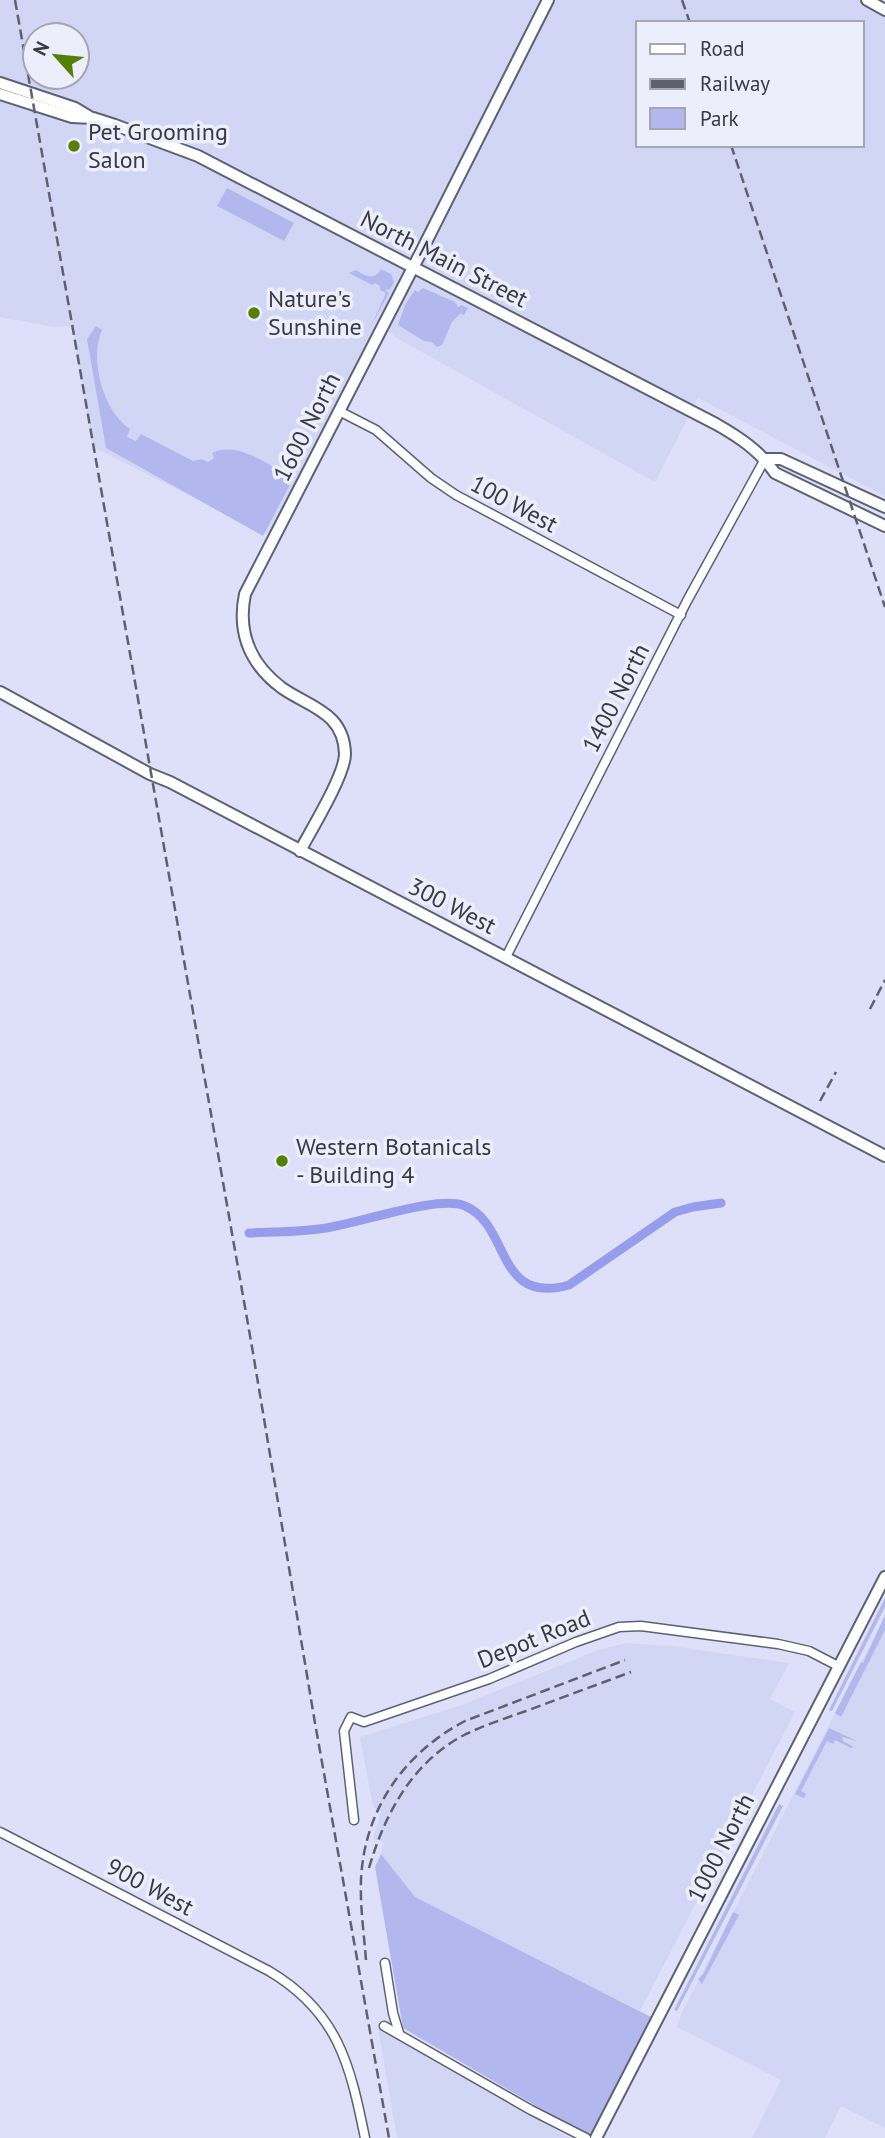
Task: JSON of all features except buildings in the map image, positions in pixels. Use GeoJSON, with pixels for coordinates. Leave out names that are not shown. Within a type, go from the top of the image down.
{"type":"FeatureCollection","features":[{"type":"Feature","properties":{"kind":"street","name":"1600 North"},"geometry":{"type":"LineString","coordinates":[[300,851],[342,769],[345,754],[341,736],[331,716],[282,687],[249,650],[241,623],[245,594],[548,0]]}},
{"type":"Feature","properties":{"kind":"street"},"geometry":{"type":"LineString","coordinates":[[867,0],[885,10]]}},
{"type":"Feature","properties":{"kind":"street","name":"North Main Street"},"geometry":{"type":"LineString","coordinates":[[0,83],[75,108],[93,118],[198,156],[707,419],[751,446],[775,473],[885,526]]}},
{"type":"Feature","properties":{"kind":"street","name":"North Main Street"},"geometry":{"type":"LineString","coordinates":[[0,94],[72,117],[93,118]]}},
{"type":"Feature","properties":{"kind":"street","name":"100 West"},"geometry":{"type":"LineString","coordinates":[[339,411],[376,430],[431,478],[456,495],[681,615]]}},
{"type":"Feature","properties":{"kind":"street","name":"North Main Street"},"geometry":{"type":"LineString","coordinates":[[765,459],[780,459],[885,507]]}},
{"type":"Feature","properties":{"kind":"street","name":"1400 North"},"geometry":{"type":"LineString","coordinates":[[506,957],[681,615],[765,459]]}},
{"type":"Feature","properties":{"kind":"street","name":"300 West"},"geometry":{"type":"LineString","coordinates":[[0,692],[139,768],[885,1156]]}},
{"type":"Feature","properties":{"kind":"street","name":"1000 North"},"geometry":{"type":"LineString","coordinates":[[596,2138],[885,1577]]}},
{"type":"Feature","properties":{"kind":"street","name":"Depot Road"},"geometry":{"type":"LineString","coordinates":[[354,1820],[344,1731],[351,1717],[363,1721],[476,1683],[610,1629],[641,1626],[778,1644],[809,1651],[838,1666]]}},
{"type":"Feature","properties":{"kind":"street","name":"900 West"},"geometry":{"type":"LineString","coordinates":[[0,1832],[282,1979],[315,2007],[335,2036],[350,2070],[365,2138]]}},
{"type":"Feature","properties":{"kind":"street"},"geometry":{"type":"LineString","coordinates":[[385,1964],[399,2033]]}},
{"type":"Feature","properties":{"kind":"street"},"geometry":{"type":"LineString","coordinates":[[384,2026],[531,2110],[586,2138]]}},
{"type":"Feature","properties":{"kind":"shaded area"},"geometry":{"type":"Polygon","coordinates":[[[0,0],[873,0],[885,10],[885,496],[698,398],[655,482],[395,337],[379,322],[270,536],[93,447],[72,326],[54,327],[0,317],[0,0]]]}},
{"type":"Feature","properties":{"kind":"shaded area"},"geometry":{"type":"Polygon","coordinates":[[[885,1616],[885,2128],[841,2106],[825,2138],[752,2138],[781,2080],[677,2027],[681,2014],[885,1616]]]}},
{"type":"Feature","properties":{"kind":"shaded area"},"geometry":{"type":"Polygon","coordinates":[[[626,1643],[671,1646],[789,1663],[770,1699],[795,1712],[640,2011],[415,1897],[381,1854],[384,1842],[373,1839],[381,1812],[373,1807],[360,1737],[462,1705],[598,1650],[626,1643]]]}},
{"type":"Feature","properties":{"kind":"shaded area"},"geometry":{"type":"Polygon","coordinates":[[[378,2028],[570,2138],[397,2138],[378,2028]]]}},
{"type":"Feature","properties":{"kind":"green space"},"geometry":{"type":"Polygon","coordinates":[[[227,188],[294,223],[284,241],[217,206],[227,188]]]}},
{"type":"Feature","properties":{"kind":"green space"},"geometry":{"type":"Polygon","coordinates":[[[381,269],[391,274],[394,282],[390,290],[387,289],[389,293],[371,326],[386,293],[375,283],[372,285],[349,273],[356,270],[373,276],[381,269]]]}},
{"type":"Feature","properties":{"kind":"green space"},"geometry":{"type":"Polygon","coordinates":[[[423,288],[455,302],[458,307],[461,305],[468,308],[464,315],[460,314],[452,322],[442,345],[437,347],[398,325],[406,303],[415,290],[418,292],[423,288]]]}},
{"type":"Feature","properties":{"kind":"green space"},"geometry":{"type":"Polygon","coordinates":[[[96,326],[102,330],[97,355],[101,384],[112,410],[130,429],[127,437],[136,441],[141,434],[193,461],[202,459],[208,462],[214,458],[212,453],[222,450],[243,452],[293,479],[263,536],[106,448],[87,339],[96,326]]]}},
{"type":"Feature","properties":{"kind":"green space"},"geometry":{"type":"Polygon","coordinates":[[[885,1598],[885,1607],[832,1711],[829,1710],[885,1598]]]}},
{"type":"Feature","properties":{"kind":"green space"},"geometry":{"type":"Polygon","coordinates":[[[885,1615],[885,1630],[841,1717],[835,1713],[861,1662],[863,1663],[885,1615]]]}},
{"type":"Feature","properties":{"kind":"green space"},"geometry":{"type":"Polygon","coordinates":[[[829,1728],[857,1741],[842,1737],[843,1741],[854,1747],[851,1748],[835,1740],[833,1744],[827,1741],[801,1791],[806,1794],[804,1798],[795,1794],[829,1728]]]}},
{"type":"Feature","properties":{"kind":"green space"},"geometry":{"type":"Polygon","coordinates":[[[779,1804],[783,1806],[677,2011],[674,2010],[779,1804]]]}},
{"type":"Feature","properties":{"kind":"green space"},"geometry":{"type":"Polygon","coordinates":[[[381,1854],[415,1897],[653,2018],[589,2137],[403,2028],[375,1867],[381,1854]]]}},
{"type":"Feature","properties":{"kind":"green space"},"geometry":{"type":"Polygon","coordinates":[[[733,1912],[739,1915],[702,1984],[698,1979],[704,1973],[733,1912]]]}},
{"type":"Feature","properties":{"kind":"waterway"},"geometry":{"type":"LineString","coordinates":[[249,1233],[334,1227],[416,1207],[452,1203],[465,1206],[480,1216],[516,1274],[528,1284],[545,1288],[569,1285],[675,1212],[721,1203]]}},
{"type":"Feature","properties":{"kind":"railway"},"geometry":{"type":"LineString","coordinates":[[15,0],[389,2138]]}},
{"type":"Feature","properties":{"kind":"railway"},"geometry":{"type":"LineString","coordinates":[[682,0],[689,21]]}},
{"type":"Feature","properties":{"kind":"railway"},"geometry":{"type":"LineString","coordinates":[[732,147],[885,607]]}},
{"type":"Feature","properties":{"kind":"railway"},"geometry":{"type":"LineString","coordinates":[[870,1009],[885,980]]}},
{"type":"Feature","properties":{"kind":"railway"},"geometry":{"type":"LineString","coordinates":[[820,1101],[836,1072]]}},
{"type":"Feature","properties":{"kind":"railway"},"geometry":{"type":"LineString","coordinates":[[366,1960],[361,1890],[364,1854],[379,1807],[406,1767],[443,1734],[465,1721],[625,1660]]}},
{"type":"Feature","properties":{"kind":"railway"},"geometry":{"type":"LineString","coordinates":[[369,1868],[383,1828],[404,1791],[416,1774],[447,1745],[481,1728],[631,1672]]}},
{"type":"Feature","properties":{"kind":"place","name":"Pet Grooming Salon"},"geometry":{"type":"Point","coordinates":[74,146]}},
{"type":"Feature","properties":{"kind":"place","name":"Nature's Sunshine"},"geometry":{"type":"Point","coordinates":[254,313]}},
{"type":"Feature","properties":{"kind":"place","name":"Western Botanicals - Building 4"},"geometry":{"type":"Point","coordinates":[282,1161]}}]}
